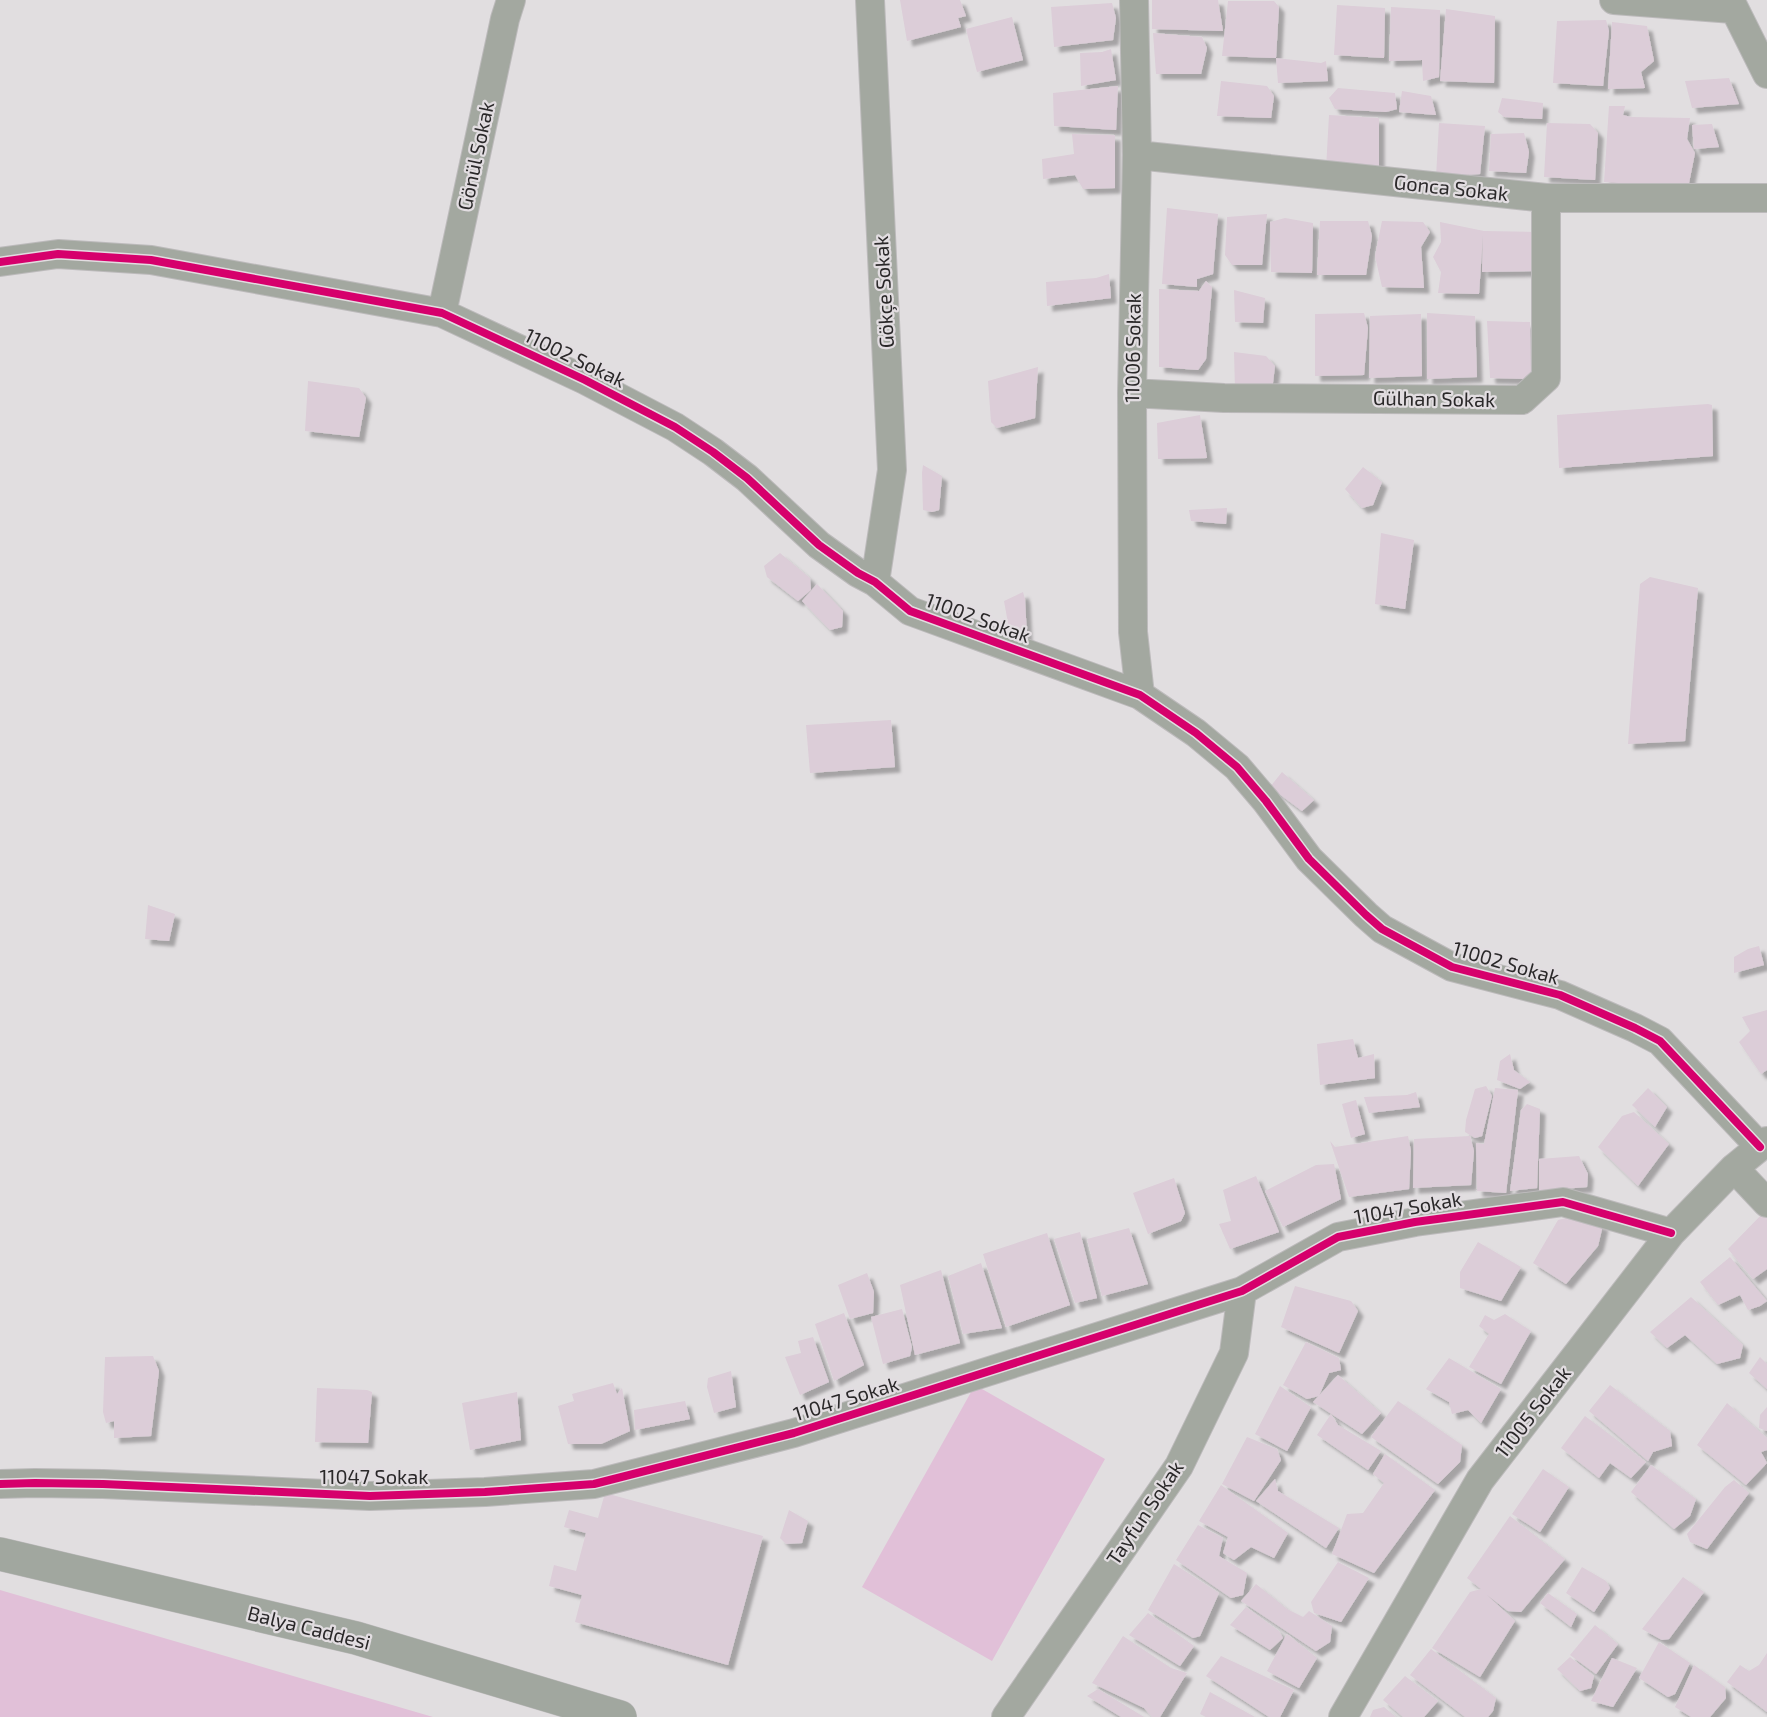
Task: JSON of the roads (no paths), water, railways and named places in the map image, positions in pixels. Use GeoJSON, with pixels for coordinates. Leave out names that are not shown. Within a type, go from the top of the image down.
{"type":"FeatureCollection","features":[{"type":"Feature","properties":{"kind":"main road","name":"Balya Caddesi"},"geometry":{"type":"LineString","coordinates":[[0,1554],[356,1638],[617,1717]]}},
{"type":"Feature","properties":{"kind":"street","name":"Gönül Sokak"},"geometry":{"type":"LineString","coordinates":[[442,313],[511,0]]}},
{"type":"Feature","properties":{"kind":"street","name":"Gökçe Sokak"},"geometry":{"type":"LineString","coordinates":[[870,0],[892,470],[875,582]]}},
{"type":"Feature","properties":{"kind":"street","name":"11006 Sokak"},"geometry":{"type":"LineString","coordinates":[[1134,0],[1137,155],[1132,393],[1133,632],[1140,695]]}},
{"type":"Feature","properties":{"kind":"street"},"geometry":{"type":"LineString","coordinates":[[1614,0],[1732,5],[1767,75]]}},
{"type":"Feature","properties":{"kind":"street","name":"Gonca Sokak"},"geometry":{"type":"LineString","coordinates":[[1137,155],[1546,198],[1767,198]]}},
{"type":"Feature","properties":{"kind":"street","name":"Gülhan Sokak"},"geometry":{"type":"LineString","coordinates":[[1132,393],[1224,398],[1522,400],[1546,378],[1546,198]]}},
{"type":"Feature","properties":{"kind":"street","name":"11002 Sokak"},"geometry":{"type":"LineString","coordinates":[[0,262],[58,254],[151,260],[442,313],[585,380],[675,427],[713,452],[747,478],[819,545],[858,573],[875,582],[910,611],[1140,695],[1196,733],[1238,767],[1310,859],[1383,929],[1452,967],[1560,995],[1660,1041],[1764,1144]]}},
{"type":"Feature","properties":{"kind":"street","name":"11005 Sokak"},"geometry":{"type":"LineString","coordinates":[[1343,1717],[1480,1480],[1671,1233],[1734,1168],[1764,1144]]}},
{"type":"Feature","properties":{"kind":"street"},"geometry":{"type":"LineString","coordinates":[[1734,1168],[1767,1203]]}},
{"type":"Feature","properties":{"kind":"street","name":"11047 Sokak"},"geometry":{"type":"LineString","coordinates":[[0,1484],[103,1484],[370,1496],[485,1492],[594,1484],[794,1433],[1242,1291],[1338,1237],[1415,1221],[1563,1202],[1671,1233]]}},
{"type":"Feature","properties":{"kind":"street","name":"Tayfun Sokak"},"geometry":{"type":"LineString","coordinates":[[1005,1717],[1179,1466],[1234,1353],[1242,1291]]}}]}
